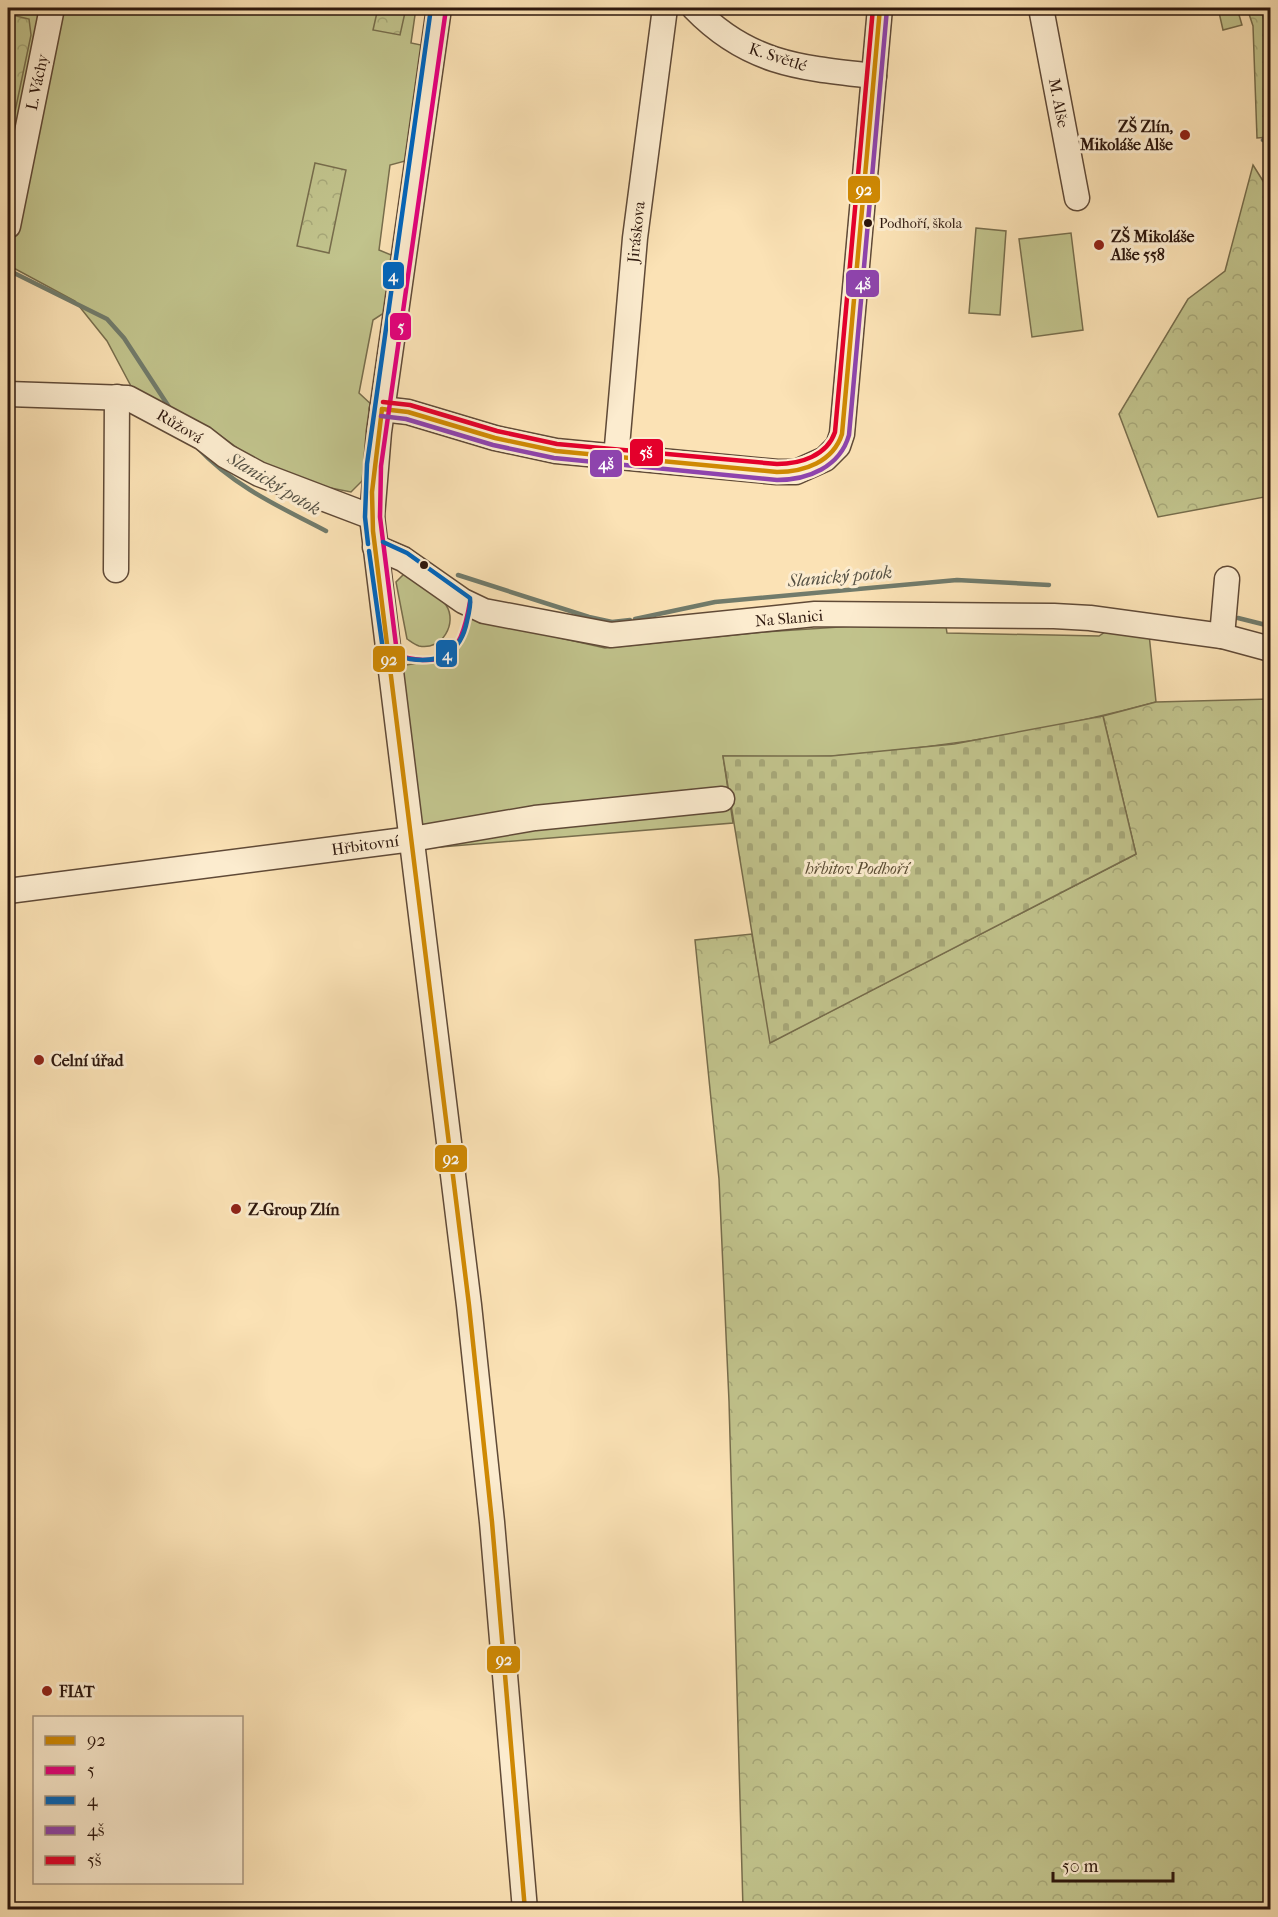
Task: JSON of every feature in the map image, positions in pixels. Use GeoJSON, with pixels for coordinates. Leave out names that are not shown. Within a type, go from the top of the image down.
{"type":"FeatureCollection","features":[{"type":"Feature","properties":{"kind":"street"},"geometry":{"type":"LineString","coordinates":[[439,8],[374,465],[373,531],[469,1305],[492,1522],[525,1910]]}},
{"type":"Feature","properties":{"kind":"street","name":"Jiráskova"},"geometry":{"type":"LineString","coordinates":[[616,458],[635,238],[665,8]]}},
{"type":"Feature","properties":{"kind":"street","name":"K. Světlé"},"geometry":{"type":"LineString","coordinates":[[694,8],[747,50],[810,69],[874,76]]}},
{"type":"Feature","properties":{"kind":"street"},"geometry":{"type":"LineString","coordinates":[[382,409],[408,412],[525,445],[616,458],[796,472],[825,459],[838,446],[842,434],[880,8]]}},
{"type":"Feature","properties":{"kind":"street","name":"M. Alše"},"geometry":{"type":"LineString","coordinates":[[1041,8],[1077,198]]}},
{"type":"Feature","properties":{"kind":"street","name":"L. Váchy"},"geometry":{"type":"LineString","coordinates":[[8,226],[45,9]]}},
{"type":"Feature","properties":{"kind":"street","name":"Růžová"},"geometry":{"type":"LineString","coordinates":[[8,394],[117,396],[151,408],[259,474],[373,531]]}},
{"type":"Feature","properties":{"kind":"street"},"geometry":{"type":"LineString","coordinates":[[116,570],[117,396]]}},
{"type":"Feature","properties":{"kind":"street","name":"Na Slanici"},"geometry":{"type":"LineString","coordinates":[[373,531],[403,559],[463,601],[484,611],[611,635],[815,614],[945,614],[1090,618],[1222,636],[1270,649]]}},
{"type":"Feature","properties":{"kind":"street"},"geometry":{"type":"LineString","coordinates":[[1222,636],[1227,579]]}},
{"type":"Feature","properties":{"kind":"street","name":"Hřbitovní"},"geometry":{"type":"LineString","coordinates":[[8,891],[412,839],[535,818],[722,799]]}},
{"type":"Feature","properties":{"kind":"green space"},"geometry":{"type":"Polygon","coordinates":[[[8,8],[416,8],[411,43],[426,46],[409,160],[390,165],[379,250],[396,257],[387,311],[373,320],[359,393],[373,406],[365,478],[351,492],[290,480],[243,452],[207,426],[189,421],[132,388],[107,341],[75,301],[8,265],[8,8]]]}},
{"type":"Feature","properties":{"kind":"green space"},"geometry":{"type":"Polygon","coordinates":[[[378,8],[406,8],[400,35],[373,30],[378,8]]]}},
{"type":"Feature","properties":{"kind":"green space"},"geometry":{"type":"Polygon","coordinates":[[[1218,8],[1237,8],[1242,25],[1223,30],[1218,8]]]}},
{"type":"Feature","properties":{"kind":"green space"},"geometry":{"type":"Polygon","coordinates":[[[1247,8],[1270,8],[1270,137],[1257,138],[1253,26],[1247,8]]]}},
{"type":"Feature","properties":{"kind":"green space"},"geometry":{"type":"Polygon","coordinates":[[[8,14],[29,19],[31,35],[8,145],[8,14]]]}},
{"type":"Feature","properties":{"kind":"green space"},"geometry":{"type":"Polygon","coordinates":[[[315,163],[346,170],[329,253],[297,246],[315,163]]]}},
{"type":"Feature","properties":{"kind":"green space"},"geometry":{"type":"Polygon","coordinates":[[[1253,165],[1270,192],[1270,496],[1158,517],[1119,414],[1188,299],[1225,271],[1253,165]]]}},
{"type":"Feature","properties":{"kind":"green space"},"geometry":{"type":"Polygon","coordinates":[[[976,228],[1006,231],[1000,315],[969,313],[976,228]]]}},
{"type":"Feature","properties":{"kind":"green space"},"geometry":{"type":"Polygon","coordinates":[[[1071,233],[1083,330],[1032,337],[1019,239],[1071,233]]]}},
{"type":"Feature","properties":{"kind":"green space"},"geometry":{"type":"Polygon","coordinates":[[[404,574],[438,596],[446,605],[449,612],[449,627],[446,634],[435,644],[419,646],[407,639],[396,582],[404,574]]]}},
{"type":"Feature","properties":{"kind":"green space"},"geometry":{"type":"Polygon","coordinates":[[[471,618],[605,648],[764,632],[945,620],[947,633],[1099,636],[1111,628],[1149,634],[1156,702],[1076,722],[955,743],[819,757],[723,756],[733,823],[429,848],[418,817],[401,666],[446,656],[459,643],[471,618]]]}},
{"type":"Feature","properties":{"kind":"green space"},"geometry":{"type":"Polygon","coordinates":[[[1270,699],[1270,1909],[743,1909],[729,1401],[719,1179],[695,940],[752,934],[771,1042],[1136,854],[1103,716],[1156,702],[1270,699]]]}},
{"type":"Feature","properties":{"kind":"green space","name":"hřbitov Podhoří"},"geometry":{"type":"Polygon","coordinates":[[[1103,716],[1136,854],[770,1043],[723,756],[831,756],[954,744],[1103,716]]]}},
{"type":"Feature","properties":{"kind":"waterway"},"geometry":{"type":"LineString","coordinates":[[1263,8],[1270,45]]}},
{"type":"Feature","properties":{"kind":"waterway"},"geometry":{"type":"LineString","coordinates":[[1263,140],[1270,130]]}},
{"type":"Feature","properties":{"kind":"waterway","name":"Slanický potok"},"geometry":{"type":"LineString","coordinates":[[8,270],[107,319],[124,338],[171,410]]}},
{"type":"Feature","properties":{"kind":"waterway","name":"Slanický potok"},"geometry":{"type":"LineString","coordinates":[[198,448],[242,485],[326,531]]}},
{"type":"Feature","properties":{"kind":"waterway","name":"Slanický potok"},"geometry":{"type":"LineString","coordinates":[[458,575],[589,617],[612,622],[630,620]]}},
{"type":"Feature","properties":{"kind":"waterway","name":"Slanický potok"},"geometry":{"type":"LineString","coordinates":[[635,619],[715,602],[957,580],[1049,585]]}},
{"type":"Feature","properties":{"kind":"waterway","name":"Slanický potok"},"geometry":{"type":"LineString","coordinates":[[1238,618],[1270,626]]}},
{"type":"Feature","properties":{"kind":"transit line","name":"4"},"geometry":{"type":"LineString","coordinates":[[368,544],[365,517],[367,464],[431,8]]}},
{"type":"Feature","properties":{"kind":"transit line","name":"5š"},"geometry":{"type":"LineString","coordinates":[[383,402],[410,405],[497,431],[557,444],[777,464],[803,460],[819,453],[826,447],[835,432],[873,8]]}},
{"type":"Feature","properties":{"kind":"transit line","name":"92"},"geometry":{"type":"LineString","coordinates":[[382,409],[408,412],[495,438],[556,451],[777,472],[797,470],[816,464],[825,458],[838,444],[842,434],[880,8]]}},
{"type":"Feature","properties":{"kind":"transit line","name":"5"},"geometry":{"type":"LineString","coordinates":[[396,645],[380,517],[381,466],[446,9]]}},
{"type":"Feature","properties":{"kind":"transit line","name":"4š"},"geometry":{"type":"LineString","coordinates":[[381,416],[406,419],[493,445],[554,458],[777,480],[811,474],[830,463],[845,446],[849,435],[887,9]]}},
{"type":"Feature","properties":{"kind":"transit line","name":"92"},"geometry":{"type":"LineString","coordinates":[[382,409],[372,492],[373,531],[469,1305],[492,1522],[525,1910]]}},
{"type":"Feature","properties":{"kind":"transit line","name":"4"},"geometry":{"type":"LineString","coordinates":[[369,551],[383,650],[396,656],[421,660],[431,660],[448,654],[460,641],[464,632],[470,609],[470,598],[407,553],[383,542]]}},
{"type":"Feature","properties":{"kind":"transit line","name":"5"},"geometry":{"type":"LineString","coordinates":[[387,653],[423,660],[446,655],[461,637],[470,602]]}},
{"type":"Feature","properties":{"kind":"place","name":"ZŠ Zlín, Mikoláše Alše"},"geometry":{"type":"Point","coordinates":[1185,135]}},
{"type":"Feature","properties":{"kind":"place","name":"Podhoří, škola"},"geometry":{"type":"Point","coordinates":[868,223]}},
{"type":"Feature","properties":{"kind":"place","name":"ZŠ Mikoláše Alše 558"},"geometry":{"type":"Point","coordinates":[1099,245]}},
{"type":"Feature","properties":{"kind":"place","name":"Celní úřad"},"geometry":{"type":"Point","coordinates":[39,1060]}},
{"type":"Feature","properties":{"kind":"place","name":"Z-Group Zlín"},"geometry":{"type":"Point","coordinates":[236,1209]}},
{"type":"Feature","properties":{"kind":"place","name":"FIAT"},"geometry":{"type":"Point","coordinates":[47,1691]}}]}
